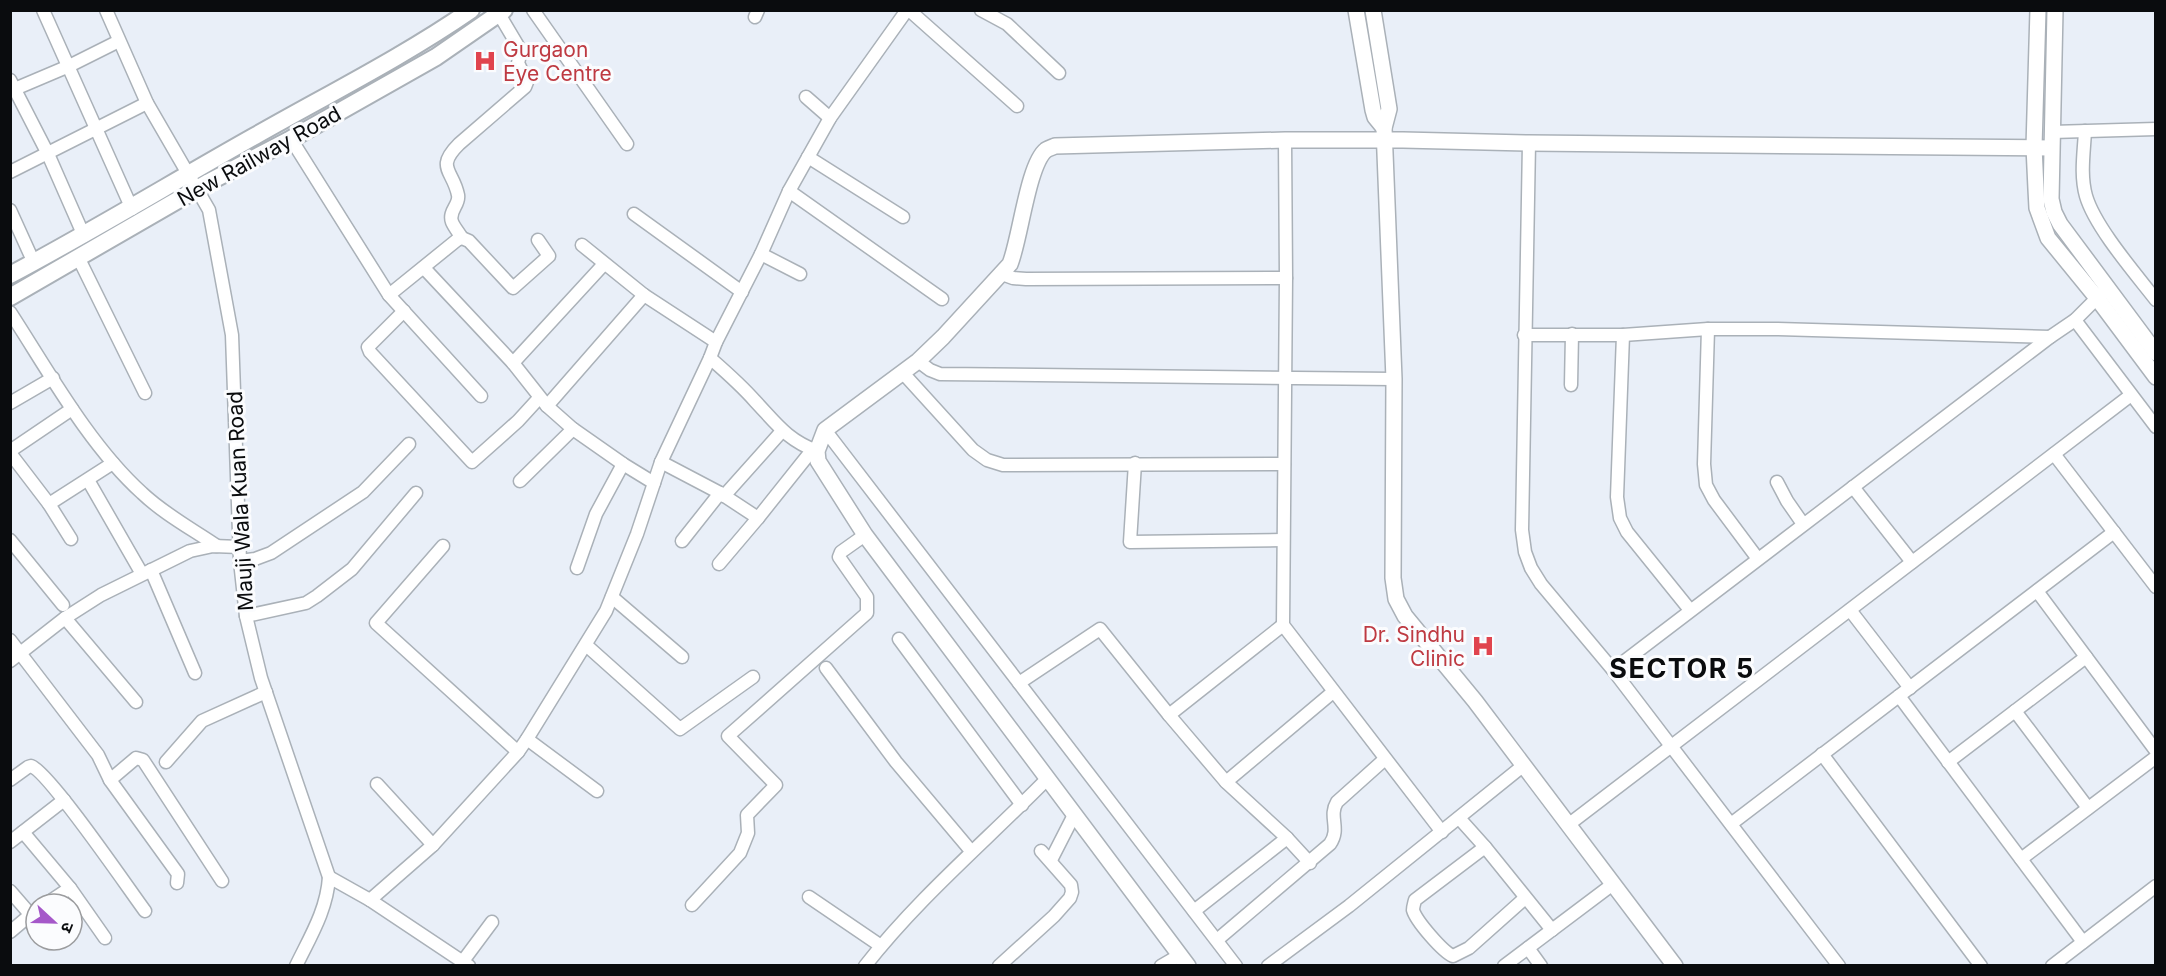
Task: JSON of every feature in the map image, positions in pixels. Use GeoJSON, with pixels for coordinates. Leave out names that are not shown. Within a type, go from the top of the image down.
{"type":"FeatureCollection","features":[{"type":"Feature","properties":{"kind":"main road","name":"New Railway Road"},"geometry":{"type":"LineString","coordinates":[[10,275],[132,209],[188,174],[386,62],[471,10]]}},
{"type":"Feature","properties":{"kind":"main road","name":"New Railway Road"},"geometry":{"type":"LineString","coordinates":[[10,297],[228,171],[291,139],[436,57],[501,12]]}},
{"type":"Feature","properties":{"kind":"main road"},"geometry":{"type":"LineString","coordinates":[[219,156],[228,171]]}},
{"type":"Feature","properties":{"kind":"street"},"geometry":{"type":"LineString","coordinates":[[43,10],[132,209]]}},
{"type":"Feature","properties":{"kind":"street","name":"Mauji Wala Kuan Road"},"geometry":{"type":"LineString","coordinates":[[106,10],[147,103],[209,210],[232,335],[240,561],[246,616],[266,692],[329,877]]}},
{"type":"Feature","properties":{"kind":"street"},"geometry":{"type":"LineString","coordinates":[[533,10],[627,144]]}},
{"type":"Feature","properties":{"kind":"street"},"geometry":{"type":"LineString","coordinates":[[370,900],[433,845],[518,752],[600,622],[637,534],[661,462],[789,191],[830,118],[908,10],[1017,106]]}},
{"type":"Feature","properties":{"kind":"street"},"geometry":{"type":"LineString","coordinates":[[981,10],[1007,24],[1059,73]]}},
{"type":"Feature","properties":{"kind":"street"},"geometry":{"type":"LineString","coordinates":[[1356,10],[1373,110],[1385,134]]}},
{"type":"Feature","properties":{"kind":"street"},"geometry":{"type":"LineString","coordinates":[[1373,10],[1389,109],[1385,134],[1394,379],[1393,578],[1396,599],[1405,616],[1524,765],[1675,966]]}},
{"type":"Feature","properties":{"kind":"street"},"geometry":{"type":"LineString","coordinates":[[2038,10],[2034,147],[2037,208],[2043,226],[2049,238],[2156,353]]}},
{"type":"Feature","properties":{"kind":"street"},"geometry":{"type":"LineString","coordinates":[[2055,10],[2051,148],[2051,199],[2054,212],[2156,377]]}},
{"type":"Feature","properties":{"kind":"street"},"geometry":{"type":"LineString","coordinates":[[501,12],[521,51],[518,63],[527,82],[525,87],[450,153],[446,161],[447,171],[458,195],[457,203],[451,212],[451,220],[462,238],[469,241],[513,288],[549,256],[538,240]]}},
{"type":"Feature","properties":{"kind":"street"},"geometry":{"type":"LineString","coordinates":[[84,236],[48,154],[12,87],[69,66],[119,41]]}},
{"type":"Feature","properties":{"kind":"street"},"geometry":{"type":"LineString","coordinates":[[806,97],[830,118]]}},
{"type":"Feature","properties":{"kind":"street"},"geometry":{"type":"LineString","coordinates":[[10,172],[147,103]]}},
{"type":"Feature","properties":{"kind":"street"},"geometry":{"type":"LineString","coordinates":[[2052,132],[2156,129]]}},
{"type":"Feature","properties":{"kind":"street"},"geometry":{"type":"LineString","coordinates":[[2085,131],[2083,177],[2086,196],[2113,244],[2156,300]]}},
{"type":"Feature","properties":{"kind":"street"},"geometry":{"type":"LineString","coordinates":[[719,564],[815,450],[825,430],[918,361],[1002,274],[1010,264],[1015,252],[1038,160],[1046,149],[1054,146],[1285,140],[1385,134],[1529,143],[2051,148]]}},
{"type":"Feature","properties":{"kind":"street"},"geometry":{"type":"LineString","coordinates":[[291,139],[389,295],[481,396]]}},
{"type":"Feature","properties":{"kind":"street"},"geometry":{"type":"LineString","coordinates":[[1285,140],[1286,278],[1282,625],[1442,832]]}},
{"type":"Feature","properties":{"kind":"street"},"geometry":{"type":"LineString","coordinates":[[1529,143],[1522,530],[1525,552],[1531,568],[1541,584],[1613,669],[1839,966]]}},
{"type":"Feature","properties":{"kind":"street"},"geometry":{"type":"LineString","coordinates":[[808,157],[903,217]]}},
{"type":"Feature","properties":{"kind":"street"},"geometry":{"type":"LineString","coordinates":[[789,191],[942,298]]}},
{"type":"Feature","properties":{"kind":"street"},"geometry":{"type":"LineString","coordinates":[[10,210],[34,262]]}},
{"type":"Feature","properties":{"kind":"street"},"geometry":{"type":"LineString","coordinates":[[634,214],[742,292]]}},
{"type":"Feature","properties":{"kind":"street"},"geometry":{"type":"LineString","coordinates":[[389,295],[462,238]]}},
{"type":"Feature","properties":{"kind":"street"},"geometry":{"type":"LineString","coordinates":[[582,245],[644,295],[716,342]]}},
{"type":"Feature","properties":{"kind":"street"},"geometry":{"type":"LineString","coordinates":[[761,254],[800,274]]}},
{"type":"Feature","properties":{"kind":"street"},"geometry":{"type":"LineString","coordinates":[[78,257],[145,393]]}},
{"type":"Feature","properties":{"kind":"street"},"geometry":{"type":"LineString","coordinates":[[513,363],[604,264]]}},
{"type":"Feature","properties":{"kind":"street"},"geometry":{"type":"LineString","coordinates":[[424,268],[513,363],[543,402],[573,429],[654,483]]}},
{"type":"Feature","properties":{"kind":"street"},"geometry":{"type":"LineString","coordinates":[[1002,274],[1026,279],[1286,278]]}},
{"type":"Feature","properties":{"kind":"street"},"geometry":{"type":"LineString","coordinates":[[1613,669],[2075,320],[2102,293]]}},
{"type":"Feature","properties":{"kind":"street"},"geometry":{"type":"LineString","coordinates":[[404,311],[368,346],[370,352],[472,462],[543,402],[644,295]]}},
{"type":"Feature","properties":{"kind":"street"},"geometry":{"type":"LineString","coordinates":[[10,312],[72,409],[113,463],[144,496],[217,546]]}},
{"type":"Feature","properties":{"kind":"street"},"geometry":{"type":"LineString","coordinates":[[2075,320],[2156,427]]}},
{"type":"Feature","properties":{"kind":"street"},"geometry":{"type":"LineString","coordinates":[[1524,335],[1623,335],[1708,329],[1777,329],[2050,337]]}},
{"type":"Feature","properties":{"kind":"street"},"geometry":{"type":"LineString","coordinates":[[1708,329],[1704,464],[1706,485],[1714,500],[1758,559]]}},
{"type":"Feature","properties":{"kind":"street"},"geometry":{"type":"LineString","coordinates":[[1571,385],[1572,334]]}},
{"type":"Feature","properties":{"kind":"street"},"geometry":{"type":"LineString","coordinates":[[1623,335],[1617,497],[1620,518],[1627,532],[1690,610]]}},
{"type":"Feature","properties":{"kind":"street"},"geometry":{"type":"LineString","coordinates":[[710,358],[756,401],[771,421],[801,445],[815,450]]}},
{"type":"Feature","properties":{"kind":"street"},"geometry":{"type":"LineString","coordinates":[[918,361],[940,374],[1394,379]]}},
{"type":"Feature","properties":{"kind":"street"},"geometry":{"type":"LineString","coordinates":[[903,373],[973,450],[987,460],[1003,465],[1284,464]]}},
{"type":"Feature","properties":{"kind":"street"},"geometry":{"type":"LineString","coordinates":[[10,403],[52,378]]}},
{"type":"Feature","properties":{"kind":"street"},"geometry":{"type":"LineString","coordinates":[[1568,825],[2131,395]]}},
{"type":"Feature","properties":{"kind":"street"},"geometry":{"type":"LineString","coordinates":[[71,539],[49,504],[10,452],[72,409]]}},
{"type":"Feature","properties":{"kind":"street"},"geometry":{"type":"LineString","coordinates":[[520,481],[573,429]]}},
{"type":"Feature","properties":{"kind":"street"},"geometry":{"type":"LineString","coordinates":[[682,541],[782,430]]}},
{"type":"Feature","properties":{"kind":"street"},"geometry":{"type":"LineString","coordinates":[[825,430],[1236,966]]}},
{"type":"Feature","properties":{"kind":"street"},"geometry":{"type":"LineString","coordinates":[[240,561],[255,559],[271,553],[363,492],[409,444]]}},
{"type":"Feature","properties":{"kind":"street"},"geometry":{"type":"LineString","coordinates":[[815,450],[823,470],[865,535],[1184,960],[1161,966]]}},
{"type":"Feature","properties":{"kind":"street"},"geometry":{"type":"LineString","coordinates":[[2054,454],[2156,587]]}},
{"type":"Feature","properties":{"kind":"street"},"geometry":{"type":"LineString","coordinates":[[661,462],[722,494],[759,518]]}},
{"type":"Feature","properties":{"kind":"street"},"geometry":{"type":"LineString","coordinates":[[49,504],[113,463]]}},
{"type":"Feature","properties":{"kind":"street"},"geometry":{"type":"LineString","coordinates":[[1135,463],[1130,542],[1283,540]]}},
{"type":"Feature","properties":{"kind":"street"},"geometry":{"type":"LineString","coordinates":[[577,568],[596,514],[623,464]]}},
{"type":"Feature","properties":{"kind":"street"},"geometry":{"type":"LineString","coordinates":[[88,480],[147,572],[195,673]]}},
{"type":"Feature","properties":{"kind":"street"},"geometry":{"type":"LineString","coordinates":[[1777,482],[1803,524]]}},
{"type":"Feature","properties":{"kind":"street"},"geometry":{"type":"LineString","coordinates":[[1853,487],[1912,562]]}},
{"type":"Feature","properties":{"kind":"street"},"geometry":{"type":"LineString","coordinates":[[246,616],[306,603],[317,596],[352,569],[416,493]]}},
{"type":"Feature","properties":{"kind":"street"},"geometry":{"type":"LineString","coordinates":[[1731,824],[2114,532]]}},
{"type":"Feature","properties":{"kind":"street"},"geometry":{"type":"LineString","coordinates":[[692,905],[740,853],[748,833],[747,814],[776,785],[728,736],[867,613],[867,597],[839,557],[841,552],[865,535]]}},
{"type":"Feature","properties":{"kind":"street"},"geometry":{"type":"LineString","coordinates":[[10,540],[63,605]]}},
{"type":"Feature","properties":{"kind":"street"},"geometry":{"type":"LineString","coordinates":[[16,657],[65,618],[101,594],[190,551],[217,546],[240,547]]}},
{"type":"Feature","properties":{"kind":"street"},"geometry":{"type":"LineString","coordinates":[[443,546],[376,622],[518,752]]}},
{"type":"Feature","properties":{"kind":"street"},"geometry":{"type":"LineString","coordinates":[[2037,591],[2156,751]]}},
{"type":"Feature","properties":{"kind":"street"},"geometry":{"type":"LineString","coordinates":[[612,597],[682,657]]}},
{"type":"Feature","properties":{"kind":"street"},"geometry":{"type":"LineString","coordinates":[[1850,610],[1910,687]]}},
{"type":"Feature","properties":{"kind":"street"},"geometry":{"type":"LineString","coordinates":[[65,618],[136,702]]}},
{"type":"Feature","properties":{"kind":"street"},"geometry":{"type":"LineString","coordinates":[[1169,715],[1282,625]]}},
{"type":"Feature","properties":{"kind":"street"},"geometry":{"type":"LineString","coordinates":[[1019,683],[1101,629],[1226,782],[1287,838],[1310,863]]}},
{"type":"Feature","properties":{"kind":"street"},"geometry":{"type":"LineString","coordinates":[[899,639],[1022,805]]}},
{"type":"Feature","properties":{"kind":"street"},"geometry":{"type":"LineString","coordinates":[[10,640],[16,657],[98,755],[110,780],[178,874],[177,883]]}},
{"type":"Feature","properties":{"kind":"street"},"geometry":{"type":"LineString","coordinates":[[586,645],[680,729],[753,677]]}},
{"type":"Feature","properties":{"kind":"street"},"geometry":{"type":"LineString","coordinates":[[1948,762],[2086,657]]}},
{"type":"Feature","properties":{"kind":"street"},"geometry":{"type":"LineString","coordinates":[[826,668],[896,762],[970,851]]}},
{"type":"Feature","properties":{"kind":"street"},"geometry":{"type":"LineString","coordinates":[[166,762],[202,721],[266,692]]}},
{"type":"Feature","properties":{"kind":"street"},"geometry":{"type":"LineString","coordinates":[[1226,782],[1333,692]]}},
{"type":"Feature","properties":{"kind":"street"},"geometry":{"type":"LineString","coordinates":[[1899,696],[2083,942]]}},
{"type":"Feature","properties":{"kind":"street"},"geometry":{"type":"LineString","coordinates":[[2015,711],[2088,808]]}},
{"type":"Feature","properties":{"kind":"street"},"geometry":{"type":"LineString","coordinates":[[527,739],[597,791]]}},
{"type":"Feature","properties":{"kind":"street"},"geometry":{"type":"LineString","coordinates":[[1822,754],[1981,966]]}},
{"type":"Feature","properties":{"kind":"street"},"geometry":{"type":"LineString","coordinates":[[2021,860],[2156,757]]}},
{"type":"Feature","properties":{"kind":"street"},"geometry":{"type":"LineString","coordinates":[[110,780],[136,758],[141,758],[222,881]]}},
{"type":"Feature","properties":{"kind":"street"},"geometry":{"type":"LineString","coordinates":[[1216,940],[1310,863],[1334,837],[1336,829],[1332,810],[1337,802],[1385,759]]}},
{"type":"Feature","properties":{"kind":"street"},"geometry":{"type":"LineString","coordinates":[[1268,966],[1349,906],[1524,765]]}},
{"type":"Feature","properties":{"kind":"street"},"geometry":{"type":"LineString","coordinates":[[10,780],[28,767],[35,767],[64,800],[145,910]]}},
{"type":"Feature","properties":{"kind":"street"},"geometry":{"type":"LineString","coordinates":[[865,966],[880,946],[970,851],[1022,805],[1047,779]]}},
{"type":"Feature","properties":{"kind":"street"},"geometry":{"type":"LineString","coordinates":[[377,784],[433,845]]}},
{"type":"Feature","properties":{"kind":"street"},"geometry":{"type":"LineString","coordinates":[[10,842],[64,800]]}},
{"type":"Feature","properties":{"kind":"street"},"geometry":{"type":"LineString","coordinates":[[1051,860],[1074,815]]}},
{"type":"Feature","properties":{"kind":"street"},"geometry":{"type":"LineString","coordinates":[[1459,818],[1552,930]]}},
{"type":"Feature","properties":{"kind":"street"},"geometry":{"type":"LineString","coordinates":[[23,832],[70,888],[105,938]]}},
{"type":"Feature","properties":{"kind":"street"},"geometry":{"type":"LineString","coordinates":[[1194,911],[1287,838]]}},
{"type":"Feature","properties":{"kind":"street"},"geometry":{"type":"LineString","coordinates":[[1485,847],[1415,900],[1413,909],[1423,925],[1445,953],[1453,957],[1469,948],[1525,898]]}},
{"type":"Feature","properties":{"kind":"street"},"geometry":{"type":"LineString","coordinates":[[999,966],[1054,916],[1070,898],[1071,885],[1041,851]]}},
{"type":"Feature","properties":{"kind":"street"},"geometry":{"type":"LineString","coordinates":[[296,966],[324,910],[329,877],[370,900],[466,964],[492,922]]}},
{"type":"Feature","properties":{"kind":"street"},"geometry":{"type":"LineString","coordinates":[[1504,966],[1613,884]]}},
{"type":"Feature","properties":{"kind":"street"},"geometry":{"type":"LineString","coordinates":[[2052,966],[2155,887]]}},
{"type":"Feature","properties":{"kind":"street"},"geometry":{"type":"LineString","coordinates":[[64,892],[70,888]]}},
{"type":"Feature","properties":{"kind":"street"},"geometry":{"type":"LineString","coordinates":[[10,891],[24,905]]}},
{"type":"Feature","properties":{"kind":"street"},"geometry":{"type":"LineString","coordinates":[[809,897],[880,946]]}},
{"type":"Feature","properties":{"kind":"street"},"geometry":{"type":"LineString","coordinates":[[10,932],[24,922]]}},
{"type":"Feature","properties":{"kind":"street"},"geometry":{"type":"LineString","coordinates":[[1528,948],[1541,966]]}},
{"type":"Feature","properties":{"kind":"place","name":"Gurgaon Eye Centre"},"geometry":{"type":"Point","coordinates":[485,61]}},
{"type":"Feature","properties":{"kind":"place","name":"Dr. Sindhu Clinic"},"geometry":{"type":"Point","coordinates":[1483,646]}},
{"type":"Feature","properties":{"kind":"district","name":"SECTOR 5"},"geometry":{"type":"Point","coordinates":[1682,668]}}]}
